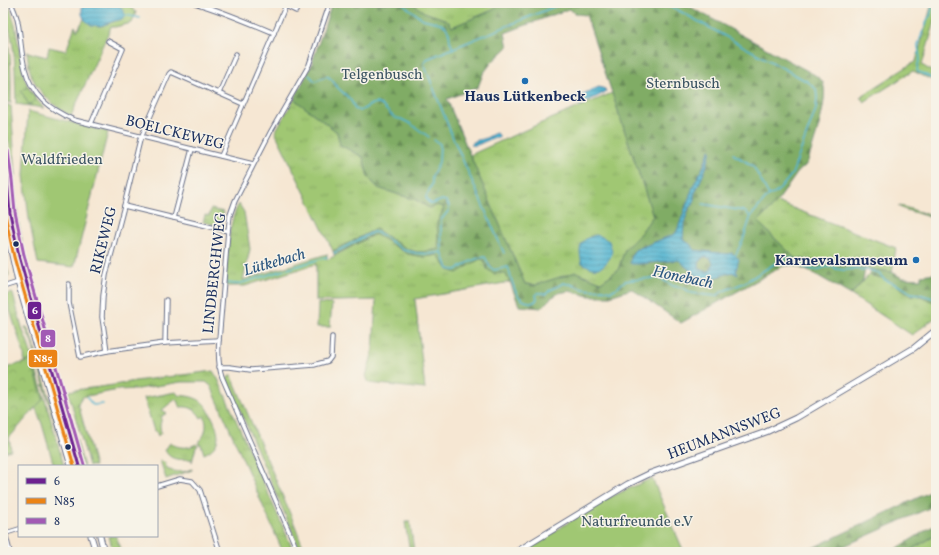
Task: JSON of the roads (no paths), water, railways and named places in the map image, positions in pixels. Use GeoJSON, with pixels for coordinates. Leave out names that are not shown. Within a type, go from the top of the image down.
{"type":"FeatureCollection","features":[{"type":"Feature","properties":{"kind":"main road"},"geometry":{"type":"LineString","coordinates":[[3,152],[10,213],[16,244],[80,465]]}},
{"type":"Feature","properties":{"kind":"main road"},"geometry":{"type":"LineString","coordinates":[[3,214],[18,282],[71,465]]}},
{"type":"Feature","properties":{"kind":"main road","name":"HEUMANNSWEG"},"geometry":{"type":"LineString","coordinates":[[516,552],[628,484],[651,473],[766,432],[796,418],[914,348],[936,330]]}},
{"type":"Feature","properties":{"kind":"main road"},"geometry":{"type":"LineString","coordinates":[[91,537],[96,552]]}},
{"type":"Feature","properties":{"kind":"main road"},"geometry":{"type":"LineString","coordinates":[[100,537],[104,552]]}},
{"type":"Feature","properties":{"kind":"street","name":"BOELCKEWEG"},"geometry":{"type":"LineString","coordinates":[[11,3],[18,23],[28,79],[34,90],[48,106],[55,111],[74,120],[253,164]]}},
{"type":"Feature","properties":{"kind":"street"},"geometry":{"type":"LineString","coordinates":[[195,3],[210,5],[274,32]]}},
{"type":"Feature","properties":{"kind":"street"},"geometry":{"type":"LineString","coordinates":[[280,3],[296,11]]}},
{"type":"Feature","properties":{"kind":"street","name":"LINDBERGHWEG"},"geometry":{"type":"LineString","coordinates":[[298,552],[222,377],[218,358],[219,340],[230,215],[253,164],[309,65],[330,3]]}},
{"type":"Feature","properties":{"kind":"street"},"geometry":{"type":"LineString","coordinates":[[222,156],[286,6]]}},
{"type":"Feature","properties":{"kind":"street"},"geometry":{"type":"LineString","coordinates":[[91,124],[123,49],[108,41]]}},
{"type":"Feature","properties":{"kind":"street"},"geometry":{"type":"LineString","coordinates":[[236,54],[219,93],[243,104]]}},
{"type":"Feature","properties":{"kind":"street","name":"RIKEWEG"},"geometry":{"type":"LineString","coordinates":[[107,351],[102,317],[106,275],[140,140],[164,84],[171,72],[219,93]]}},
{"type":"Feature","properties":{"kind":"street"},"geometry":{"type":"LineString","coordinates":[[174,218],[192,149]]}},
{"type":"Feature","properties":{"kind":"street"},"geometry":{"type":"LineString","coordinates":[[124,206],[228,231]]}},
{"type":"Feature","properties":{"kind":"street"},"geometry":{"type":"LineString","coordinates":[[3,287],[26,280]]}},
{"type":"Feature","properties":{"kind":"street"},"geometry":{"type":"LineString","coordinates":[[69,284],[69,303],[80,357],[107,351],[165,343],[219,340]]}},
{"type":"Feature","properties":{"kind":"street"},"geometry":{"type":"LineString","coordinates":[[165,343],[166,300]]}},
{"type":"Feature","properties":{"kind":"street"},"geometry":{"type":"LineString","coordinates":[[219,367],[251,370],[314,365],[328,361],[331,357],[332,337]]}},
{"type":"Feature","properties":{"kind":"street"},"geometry":{"type":"LineString","coordinates":[[158,486],[180,479],[192,481],[200,490],[220,552]]}},
{"type":"Feature","properties":{"kind":"street"},"geometry":{"type":"LineString","coordinates":[[10,552],[4,534],[18,529]]}},
{"type":"Feature","properties":{"kind":"water"},"geometry":{"type":"Polygon","coordinates":[[[82,3],[103,3],[110,6],[116,4],[121,7],[125,14],[123,19],[100,26],[91,25],[84,19],[82,14],[82,3]]]}},
{"type":"Feature","properties":{"kind":"water"},"geometry":{"type":"Polygon","coordinates":[[[599,87],[605,89],[606,92],[582,104],[579,105],[576,103],[578,98],[583,94],[599,87]]]}},
{"type":"Feature","properties":{"kind":"water"},"geometry":{"type":"Polygon","coordinates":[[[496,133],[499,137],[477,145],[470,145],[476,140],[486,138],[496,133]]]}},
{"type":"Feature","properties":{"kind":"water"},"geometry":{"type":"Polygon","coordinates":[[[710,149],[706,168],[694,195],[694,202],[689,208],[684,223],[683,240],[690,244],[694,250],[727,254],[732,253],[739,259],[736,270],[738,275],[732,272],[707,280],[694,274],[679,260],[638,264],[630,263],[632,254],[635,250],[675,234],[694,184],[704,166],[710,149]],[[705,256],[701,259],[699,263],[700,269],[706,272],[711,270],[713,263],[711,259],[705,256]]]}},
{"type":"Feature","properties":{"kind":"water"},"geometry":{"type":"Polygon","coordinates":[[[596,235],[609,241],[612,253],[607,262],[598,268],[589,267],[582,263],[580,253],[583,242],[586,239],[596,235]]]}},
{"type":"Feature","properties":{"kind":"waterway"},"geometry":{"type":"LineString","coordinates":[[401,3],[423,19],[440,23],[446,27],[453,49]]}},
{"type":"Feature","properties":{"kind":"waterway"},"geometry":{"type":"LineString","coordinates":[[504,253],[453,138],[424,64],[427,59],[563,3]]}},
{"type":"Feature","properties":{"kind":"waterway"},"geometry":{"type":"LineString","coordinates":[[665,3],[808,82],[816,89],[816,109],[792,174],[780,189],[774,194],[769,195],[751,216],[743,240],[735,256]]}},
{"type":"Feature","properties":{"kind":"waterway"},"geometry":{"type":"LineString","coordinates":[[932,3],[930,16],[918,46],[920,59],[917,70],[918,72],[936,81]]}},
{"type":"Feature","properties":{"kind":"waterway"},"geometry":{"type":"LineString","coordinates":[[125,15],[140,18]]}},
{"type":"Feature","properties":{"kind":"waterway","name":"Honebach"},"geometry":{"type":"LineString","coordinates":[[309,75],[315,81],[327,76],[329,77],[350,99],[355,109],[360,111],[376,103],[381,105],[395,118],[411,124],[429,137]]}},
{"type":"Feature","properties":{"kind":"waterway","name":"Honebach"},"geometry":{"type":"LineString","coordinates":[[434,140],[440,144],[439,162],[432,176],[432,184],[426,197],[427,201],[432,204],[442,200],[446,201],[449,206],[449,210],[441,220],[442,252],[448,269],[456,270],[473,260],[485,257],[490,267],[494,270],[508,267],[514,289],[524,301],[534,302],[537,299],[536,295],[538,293],[546,294],[550,290],[564,283],[583,289],[603,289],[611,291],[625,281],[653,278],[659,278],[673,286],[683,288],[692,293],[716,296],[723,291],[744,283],[782,259],[788,258],[793,259],[794,262],[806,268],[816,270],[826,267],[833,267],[844,270],[854,269],[873,271],[878,273],[885,280],[902,287],[911,293],[936,299]]}},
{"type":"Feature","properties":{"kind":"waterway"},"geometry":{"type":"LineString","coordinates":[[733,154],[753,166],[769,195]]}},
{"type":"Feature","properties":{"kind":"waterway"},"geometry":{"type":"LineString","coordinates":[[703,204],[744,211],[750,216]]}},
{"type":"Feature","properties":{"kind":"waterway","name":"Lütkebach"},"geometry":{"type":"LineString","coordinates":[[334,253],[373,232],[379,233],[403,250],[430,254],[442,252]]}},
{"type":"Feature","properties":{"kind":"waterway","name":"Lütkebach"},"geometry":{"type":"LineString","coordinates":[[227,283],[236,284],[245,282],[327,257]]}},
{"type":"Feature","properties":{"kind":"waterway"},"geometry":{"type":"LineString","coordinates":[[87,398],[93,405],[103,404]]}},
{"type":"Feature","properties":{"kind":"place","name":"Haus Lütkenbeck"},"geometry":{"type":"Point","coordinates":[525,81]}},
{"type":"Feature","properties":{"kind":"place","name":"Karnevalsmuseum"},"geometry":{"type":"Point","coordinates":[916,260]}},
{"type":"Feature","properties":{"kind":"park label","name":"Telgenbusch"},"geometry":{"type":"Point","coordinates":[382,74]}},
{"type":"Feature","properties":{"kind":"park label","name":"Sternbusch"},"geometry":{"type":"Point","coordinates":[683,83]}},
{"type":"Feature","properties":{"kind":"park label","name":"Waldfrieden"},"geometry":{"type":"Point","coordinates":[62,159]}},
{"type":"Feature","properties":{"kind":"park label","name":"Naturfreunde e.V"},"geometry":{"type":"Point","coordinates":[637,521]}}]}
